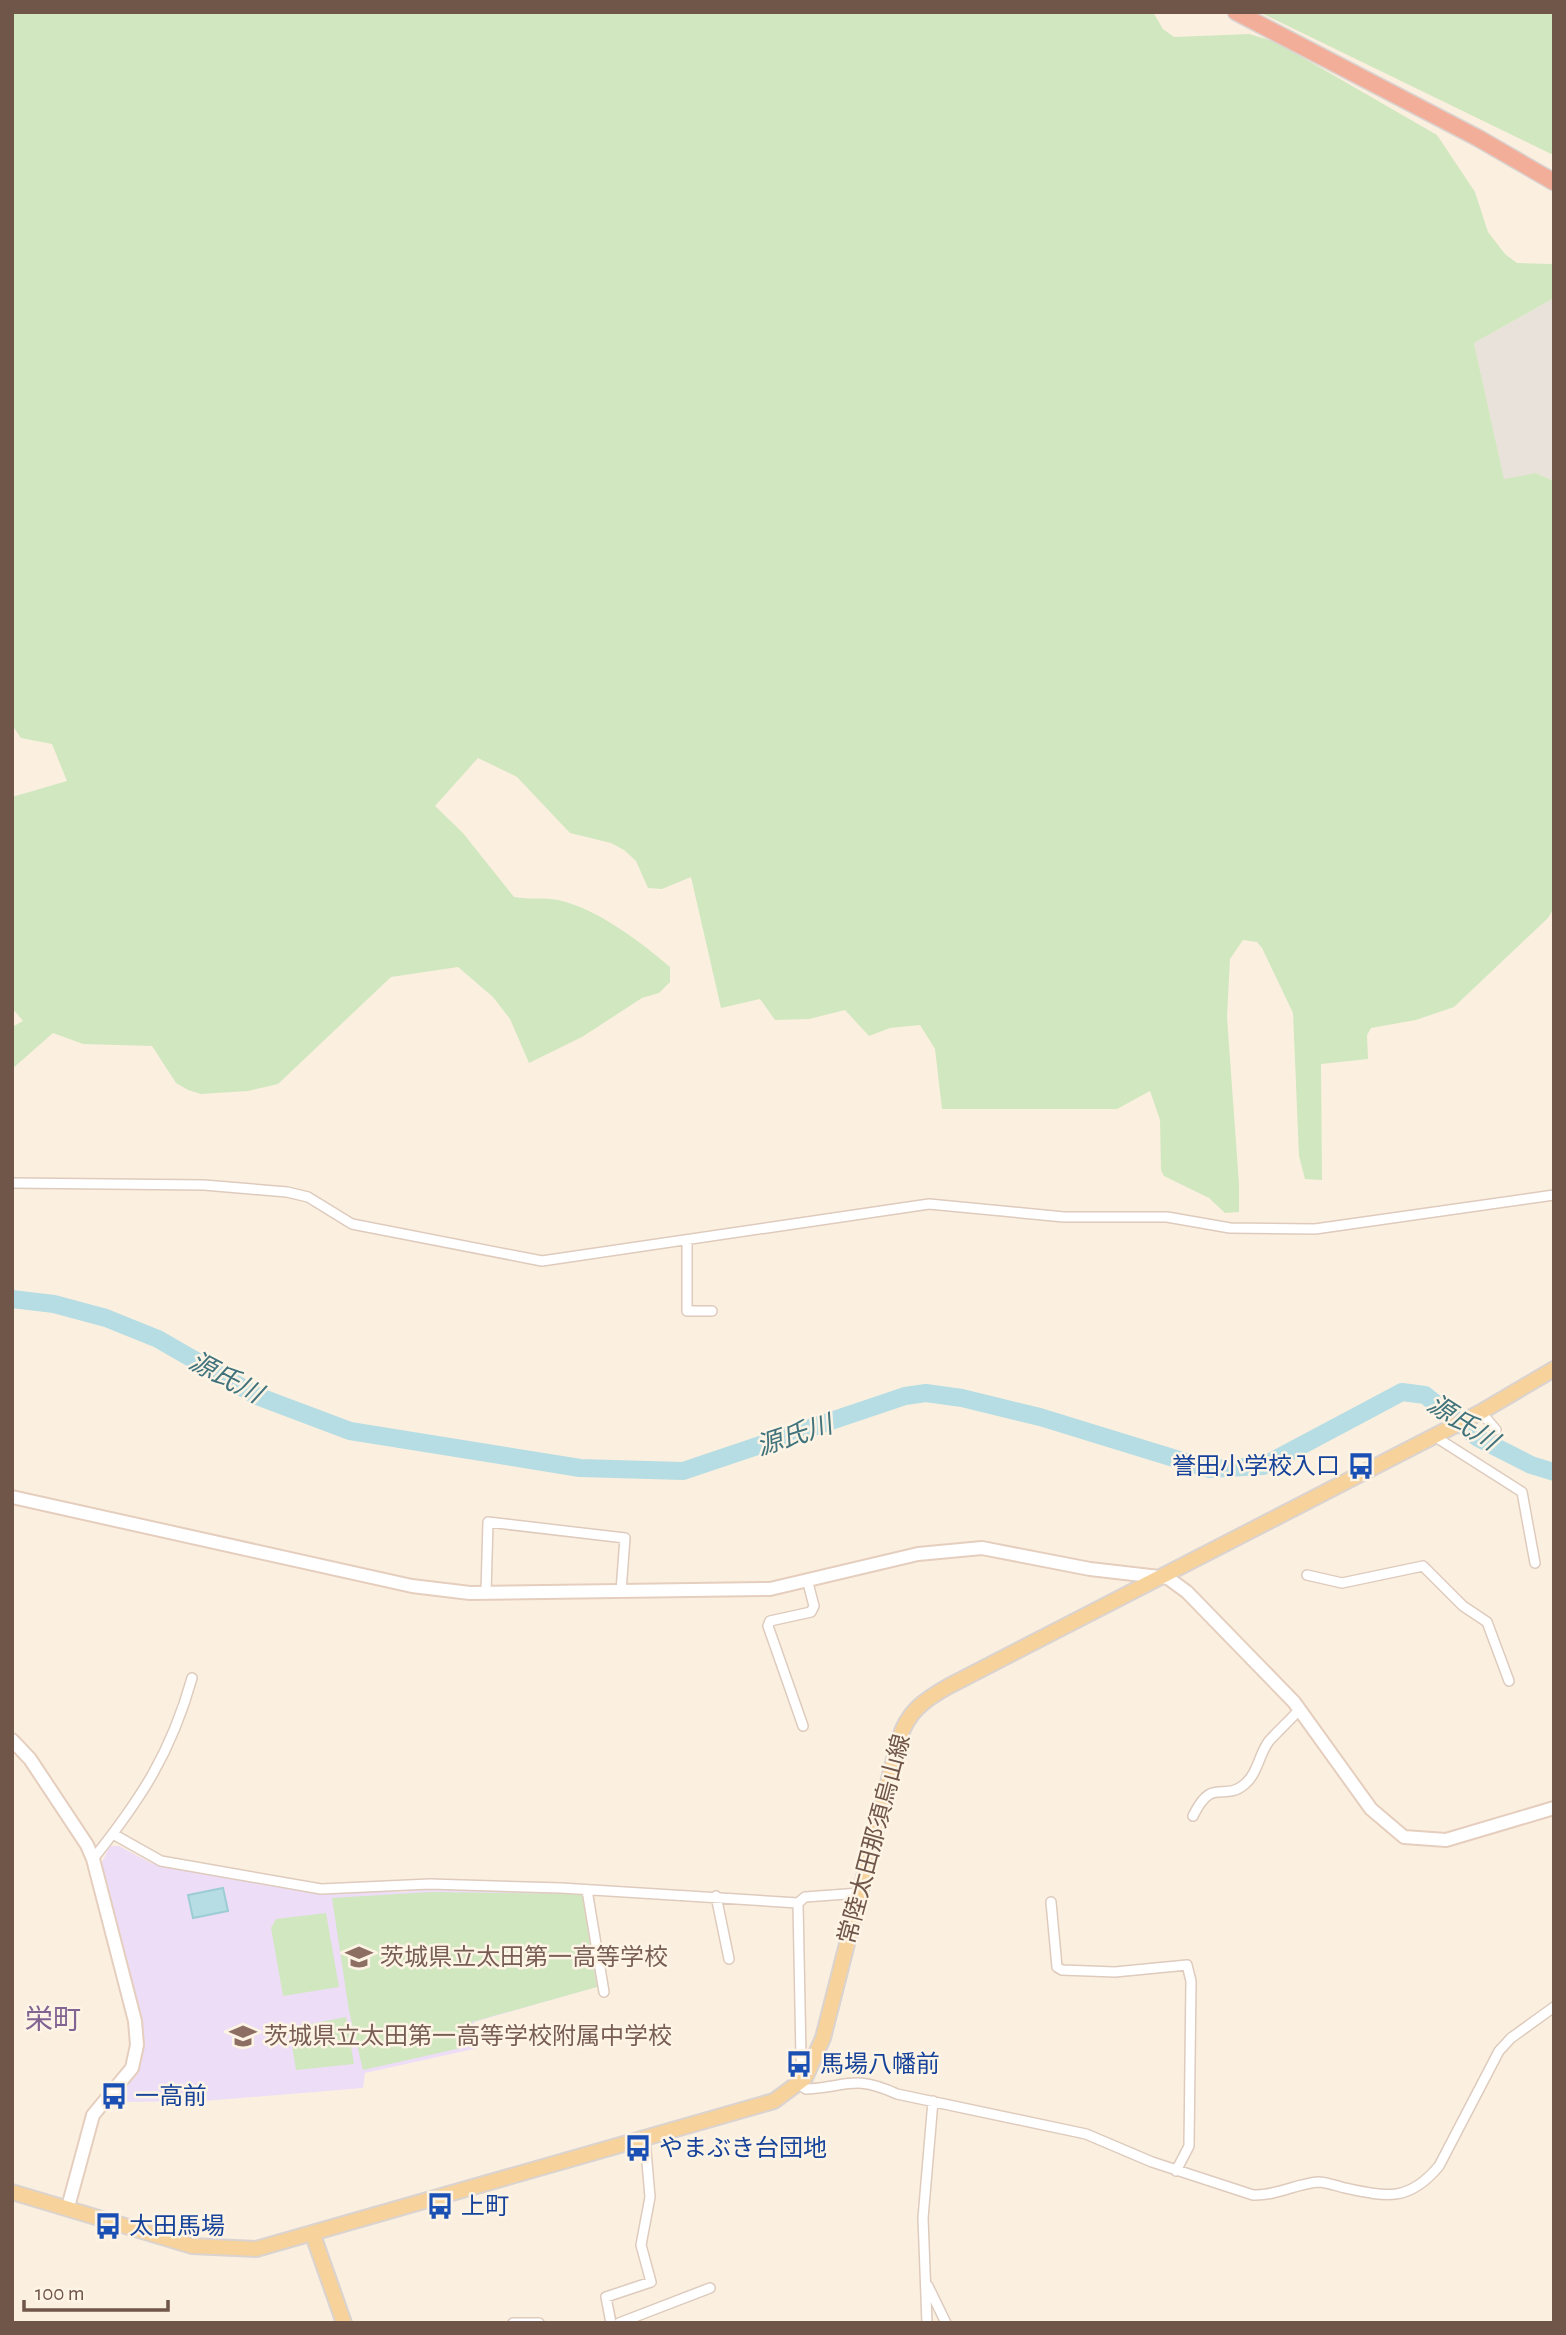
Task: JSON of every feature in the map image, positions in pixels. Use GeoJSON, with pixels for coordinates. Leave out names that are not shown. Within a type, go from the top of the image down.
{"type":"FeatureCollection","features":[{"type":"Feature","properties":{"kind":"highway"},"geometry":{"type":"LineString","coordinates":[[1236,12],[1478,138],[1554,183]]}},
{"type":"Feature","properties":{"kind":"main road","name":"常陸太田那須烏山線"},"geometry":{"type":"LineString","coordinates":[[802,2081],[823,2038],[899,1740],[912,1712],[949,1686],[1476,1415],[1554,1369]]}},
{"type":"Feature","properties":{"kind":"main road"},"geometry":{"type":"LineString","coordinates":[[12,2192],[192,2246],[257,2249],[774,2101],[802,2081]]}},
{"type":"Feature","properties":{"kind":"main road"},"geometry":{"type":"LineString","coordinates":[[313,2235],[344,2323]]}},
{"type":"Feature","properties":{"kind":"street"},"geometry":{"type":"LineString","coordinates":[[12,1183],[204,1185],[287,1192],[308,1197],[352,1224],[542,1261],[929,1204],[1064,1217],[1167,1217],[1230,1228],[1315,1229],[1554,1195]]}},
{"type":"Feature","properties":{"kind":"street"},"geometry":{"type":"LineString","coordinates":[[687,1241],[687,1311],[712,1311]]}},
{"type":"Feature","properties":{"kind":"street"},"geometry":{"type":"LineString","coordinates":[[1476,1415],[1496,1430]]}},
{"type":"Feature","properties":{"kind":"street"},"geometry":{"type":"LineString","coordinates":[[1437,1435],[1522,1492],[1535,1563]]}},
{"type":"Feature","properties":{"kind":"street"},"geometry":{"type":"LineString","coordinates":[[12,1497],[412,1586],[486,1593],[770,1589],[808,1583],[918,1553],[959,1548],[1001,1550],[1090,1569],[1162,1577],[1179,1584],[1300,1709],[1371,1810],[1404,1837],[1446,1840],[1554,1808]]}},
{"type":"Feature","properties":{"kind":"street"},"geometry":{"type":"LineString","coordinates":[[486,1593],[488,1522],[625,1538],[621,1591]]}},
{"type":"Feature","properties":{"kind":"street"},"geometry":{"type":"LineString","coordinates":[[1307,1575],[1342,1583],[1423,1566],[1462,1606],[1487,1622],[1509,1681]]}},
{"type":"Feature","properties":{"kind":"street"},"geometry":{"type":"LineString","coordinates":[[803,1726],[768,1626],[770,1621],[811,1612],[814,1606],[808,1583]]}},
{"type":"Feature","properties":{"kind":"street"},"geometry":{"type":"LineString","coordinates":[[93,1859],[161,1762],[179,1725],[192,1678]]}},
{"type":"Feature","properties":{"kind":"street"},"geometry":{"type":"LineString","coordinates":[[1194,1816],[1202,1797],[1209,1793],[1238,1788],[1246,1783],[1268,1742],[1300,1709]]}},
{"type":"Feature","properties":{"kind":"street"},"geometry":{"type":"LineString","coordinates":[[12,1740],[30,1759],[87,1845],[93,1859],[135,2021],[137,2045],[132,2068],[93,2115],[68,2207]]}},
{"type":"Feature","properties":{"kind":"street"},"geometry":{"type":"LineString","coordinates":[[113,1834],[161,1861],[321,1889],[430,1884],[587,1889],[798,1903],[805,1897],[860,1893]]}},
{"type":"Feature","properties":{"kind":"street"},"geometry":{"type":"LineString","coordinates":[[587,1889],[604,1992]]}},
{"type":"Feature","properties":{"kind":"street"},"geometry":{"type":"LineString","coordinates":[[716,1896],[729,1959]]}},
{"type":"Feature","properties":{"kind":"street"},"geometry":{"type":"LineString","coordinates":[[1051,1902],[1057,1967],[1062,1970],[1115,1972],[1186,1965],[1191,1981],[1189,2146],[1176,2171]]}},
{"type":"Feature","properties":{"kind":"street"},"geometry":{"type":"LineString","coordinates":[[798,1903],[801,2058],[802,2081],[806,2089],[854,2080],[872,2082],[897,2094],[1086,2134],[1176,2171],[1253,2195],[1269,2196],[1319,2182],[1382,2196],[1397,2196],[1411,2190],[1428,2179],[1439,2166],[1499,2051],[1511,2038],[1554,2007]]}},
{"type":"Feature","properties":{"kind":"street"},"geometry":{"type":"LineString","coordinates":[[927,2323],[923,2218],[933,2101]]}},
{"type":"Feature","properties":{"kind":"street"},"geometry":{"type":"LineString","coordinates":[[611,2323],[606,2297],[651,2282],[642,2245],[650,2197],[645,2139]]}},
{"type":"Feature","properties":{"kind":"street"},"geometry":{"type":"LineString","coordinates":[[925,2281],[946,2323]]}},
{"type":"Feature","properties":{"kind":"street"},"geometry":{"type":"LineString","coordinates":[[619,2323],[710,2288]]}},
{"type":"Feature","properties":{"kind":"street"},"geometry":{"type":"LineString","coordinates":[[513,2323],[539,2323]]}},
{"type":"Feature","properties":{"kind":"shaded area"},"geometry":{"type":"Polygon","coordinates":[[[1554,298],[1554,481],[1536,473],[1504,480],[1474,343],[1554,298]]]}},
{"type":"Feature","properties":{"kind":"shaded area","name":"茨城県立太田第一高等学校"},"geometry":{"type":"Polygon","coordinates":[[[110,1846],[119,1846],[151,1863],[303,1891],[403,1892],[429,1889],[584,1892],[600,1986],[474,2022],[478,2048],[365,2073],[363,2088],[204,2101],[116,2102],[116,2094],[138,2069],[142,2049],[100,1866],[110,1846]]]}},
{"type":"Feature","properties":{"kind":"green space"},"geometry":{"type":"Polygon","coordinates":[[[12,12],[1153,12],[1163,29],[1174,37],[1249,34],[1276,42],[1437,135],[1475,192],[1488,232],[1505,254],[1517,263],[1554,264],[1554,298],[1474,343],[1504,479],[1536,473],[1554,481],[1554,908],[1548,918],[1454,1007],[1416,1020],[1371,1028],[1367,1035],[1368,1059],[1321,1064],[1322,1180],[1305,1179],[1299,1156],[1293,1013],[1262,948],[1257,942],[1243,940],[1230,959],[1227,1017],[1239,1212],[1225,1213],[1209,1198],[1164,1176],[1161,1170],[1160,1120],[1150,1091],[1117,1109],[942,1109],[935,1049],[920,1025],[890,1028],[869,1036],[845,1010],[809,1019],[775,1020],[760,999],[721,1008],[691,877],[662,889],[648,888],[636,861],[624,850],[611,843],[570,833],[517,777],[478,758],[435,806],[463,833],[514,897],[558,900],[587,910],[632,937],[670,967],[670,982],[659,993],[642,998],[582,1037],[529,1063],[510,1019],[493,997],[458,967],[391,977],[278,1084],[248,1091],[201,1094],[176,1083],[152,1046],[83,1044],[53,1033],[12,1069],[12,1027],[23,1021],[12,1008],[12,797],[67,781],[52,744],[21,738],[12,725],[12,12]]]}},
{"type":"Feature","properties":{"kind":"green space"},"geometry":{"type":"Polygon","coordinates":[[[1259,12],[1554,12],[1554,155],[1547,152],[1259,12]]]}},
{"type":"Feature","properties":{"kind":"green space"},"geometry":{"type":"Polygon","coordinates":[[[431,1892],[582,1894],[597,1987],[472,2022],[474,2045],[363,2070],[349,2011],[332,1898],[431,1892]]]}},
{"type":"Feature","properties":{"kind":"green space"},"geometry":{"type":"Polygon","coordinates":[[[326,1913],[339,1987],[283,1996],[271,1928],[276,1919],[326,1913]]]}},
{"type":"Feature","properties":{"kind":"green space"},"geometry":{"type":"Polygon","coordinates":[[[346,2017],[354,2064],[296,2070],[289,2028],[346,2017]]]}},
{"type":"Feature","properties":{"kind":"water"},"geometry":{"type":"Polygon","coordinates":[[[223,1888],[228,1911],[193,1918],[188,1895],[223,1888]]]}},
{"type":"Feature","properties":{"kind":"waterway","name":"源氏川"},"geometry":{"type":"LineString","coordinates":[[12,1299],[54,1304],[106,1318],[158,1339],[257,1396],[350,1431],[580,1468],[683,1471],[905,1396],[926,1393],[962,1398],[1040,1417],[1209,1469],[1263,1466],[1402,1392],[1425,1395],[1478,1438],[1531,1465],[1554,1472]]}},
{"type":"Feature","properties":{"kind":"place","name":"誉田小学校入口"},"geometry":{"type":"Point","coordinates":[1361,1466]}},
{"type":"Feature","properties":{"kind":"place","name":"茨城県立太田第一高等学校"},"geometry":{"type":"Point","coordinates":[359,1957]}},
{"type":"Feature","properties":{"kind":"place","name":"茨城県立太田第一高等学校附属中学校"},"geometry":{"type":"Point","coordinates":[243,2036]}},
{"type":"Feature","properties":{"kind":"place","name":"馬場八幡前"},"geometry":{"type":"Point","coordinates":[799,2064]}},
{"type":"Feature","properties":{"kind":"place","name":"一高前"},"geometry":{"type":"Point","coordinates":[114,2096]}},
{"type":"Feature","properties":{"kind":"place","name":"やまぶき台団地"},"geometry":{"type":"Point","coordinates":[638,2148]}},
{"type":"Feature","properties":{"kind":"place","name":"上町"},"geometry":{"type":"Point","coordinates":[440,2206]}},
{"type":"Feature","properties":{"kind":"place","name":"太田馬場"},"geometry":{"type":"Point","coordinates":[108,2226]}},
{"type":"Feature","properties":{"kind":"district","name":"栄町"},"geometry":{"type":"Point","coordinates":[53,2019]}}]}
